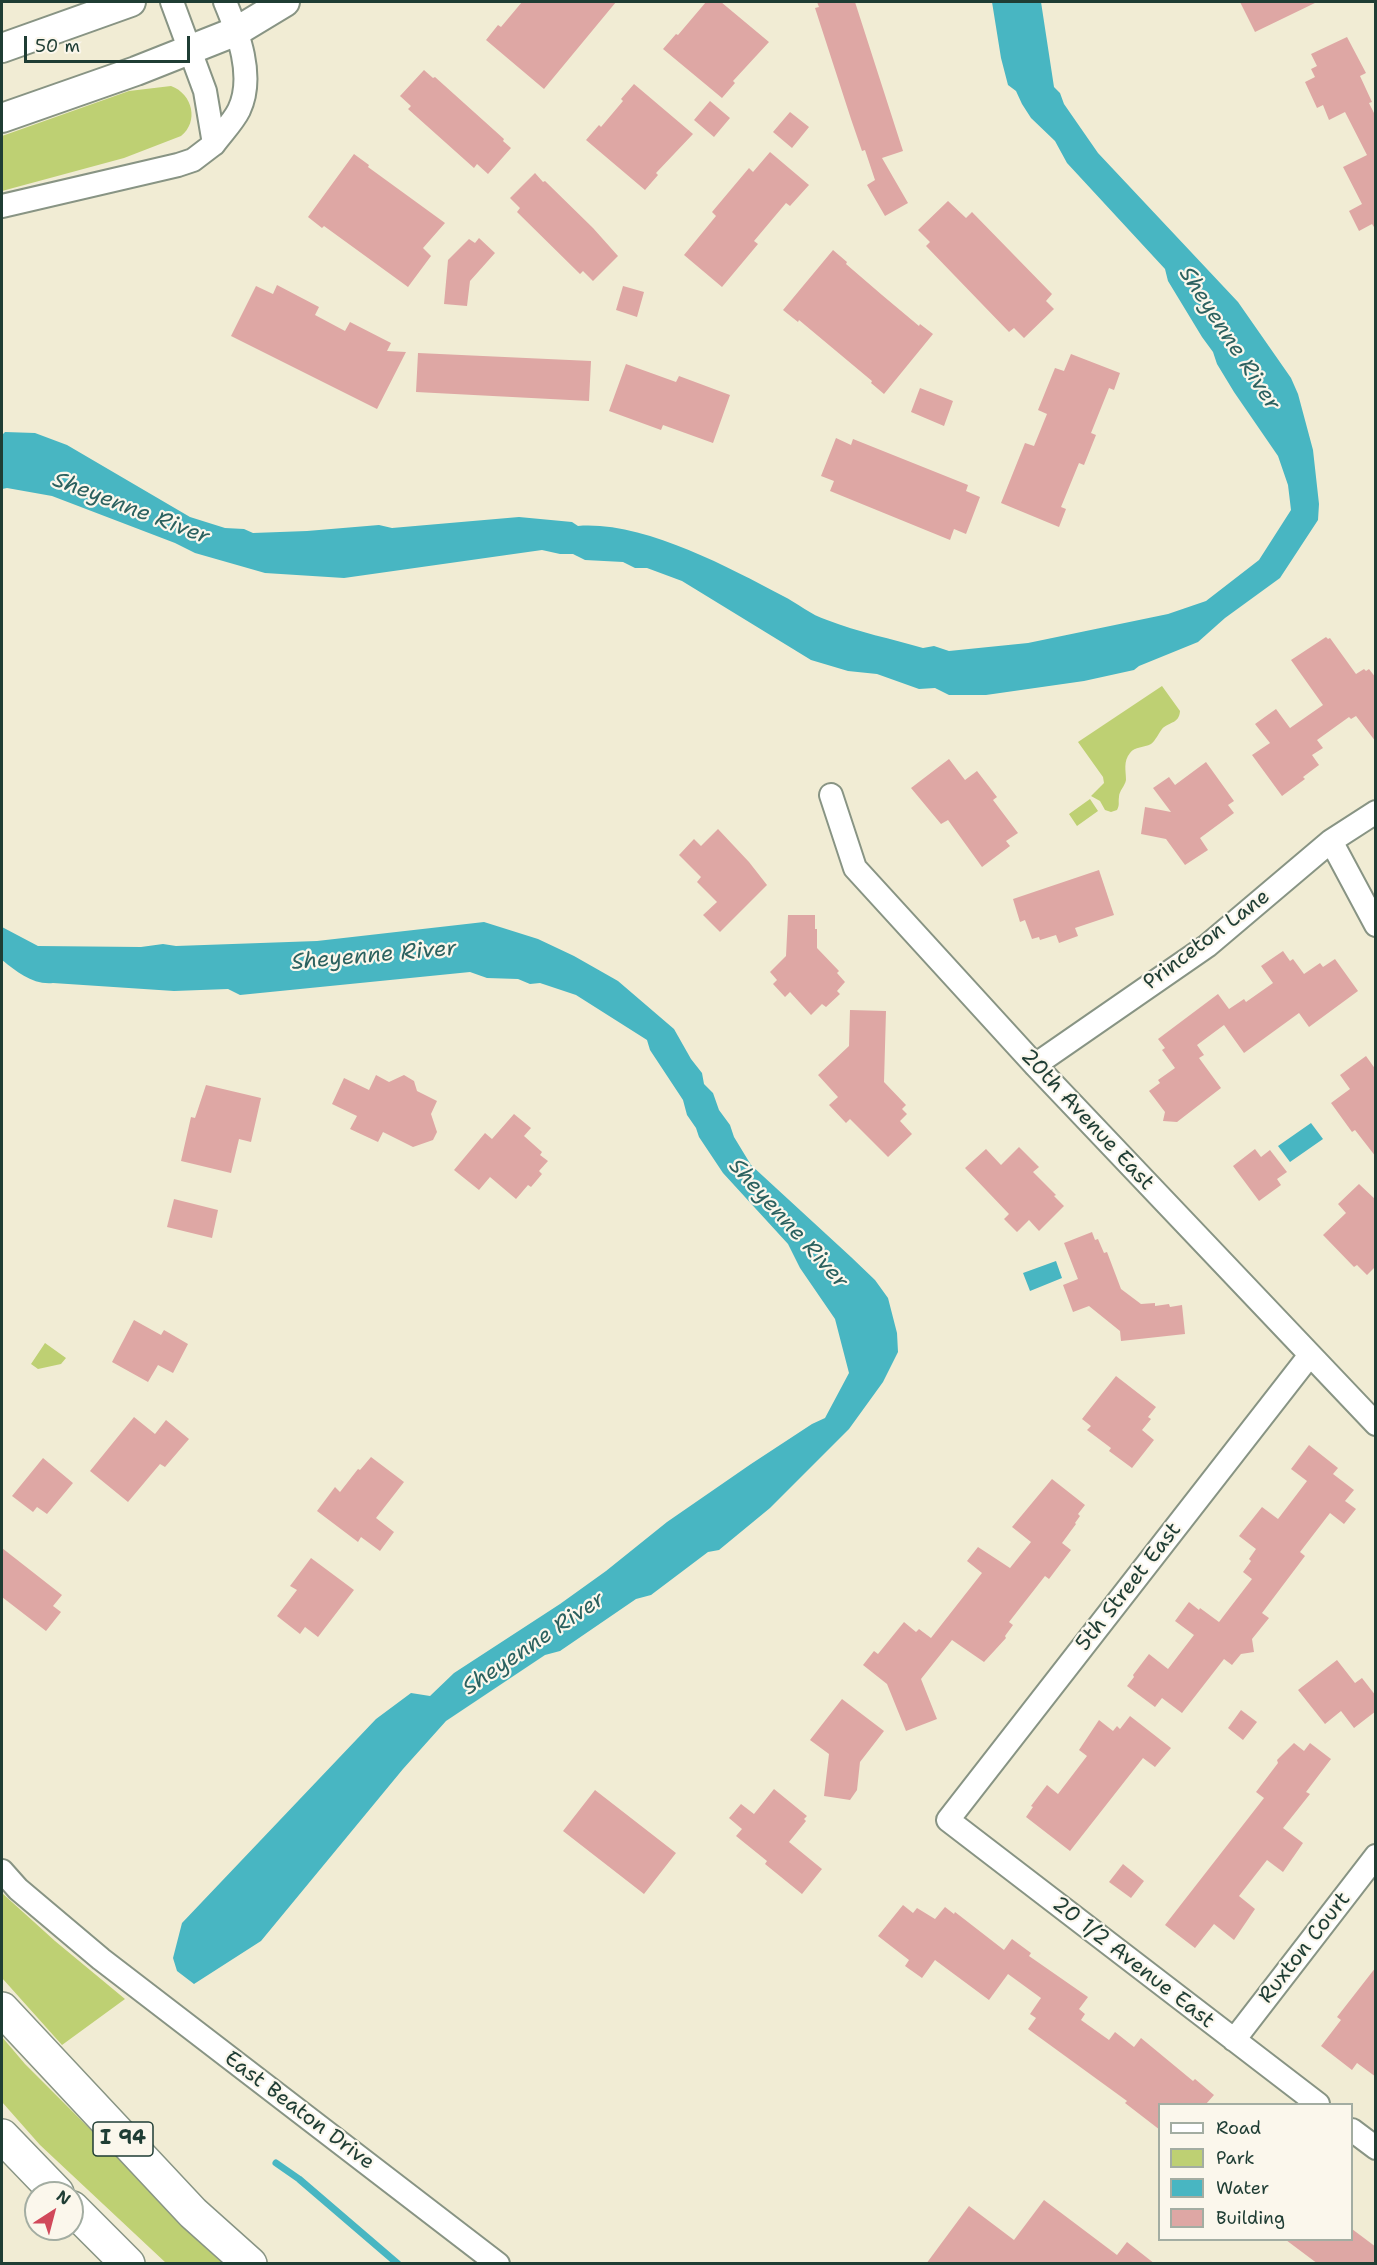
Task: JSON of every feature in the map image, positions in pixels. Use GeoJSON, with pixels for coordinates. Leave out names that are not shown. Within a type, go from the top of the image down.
{"type":"FeatureCollection","features":[{"type":"Feature","properties":{"kind":"highway","name":"I 94"},"geometry":{"type":"LineString","coordinates":[[2,2008],[193,2213],[250,2264]]}},
{"type":"Feature","properties":{"kind":"highway"},"geometry":{"type":"LineString","coordinates":[[2,2136],[45,2181]]}},
{"type":"Feature","properties":{"kind":"highway"},"geometry":{"type":"LineString","coordinates":[[84,2220],[128,2264]]}},
{"type":"Feature","properties":{"kind":"main road"},"geometry":{"type":"LineString","coordinates":[[2,48],[132,2]]}},
{"type":"Feature","properties":{"kind":"main road"},"geometry":{"type":"LineString","coordinates":[[2,118],[136,71],[237,31],[285,2]]}},
{"type":"Feature","properties":{"kind":"street"},"geometry":{"type":"LineString","coordinates":[[172,2],[205,91],[214,144]]}},
{"type":"Feature","properties":{"kind":"street"},"geometry":{"type":"LineString","coordinates":[[2,206],[178,165],[193,160],[214,144],[239,109],[247,74],[237,31],[225,2]]}},
{"type":"Feature","properties":{"kind":"street","name":"20th Avenue East"},"geometry":{"type":"LineString","coordinates":[[831,795],[855,868],[1035,1065],[1376,1424]]}},
{"type":"Feature","properties":{"kind":"street","name":"Princeton Lane"},"geometry":{"type":"LineString","coordinates":[[1035,1065],[1207,946],[1332,841],[1376,812]]}},
{"type":"Feature","properties":{"kind":"street"},"geometry":{"type":"LineString","coordinates":[[1332,841],[1376,925]]}},
{"type":"Feature","properties":{"kind":"street","name":"5th Street East"},"geometry":{"type":"LineString","coordinates":[[948,1820],[1310,1355]]}},
{"type":"Feature","properties":{"kind":"street","name":"20 1/2 Avenue East"},"geometry":{"type":"LineString","coordinates":[[948,1820],[1317,2103]]}},
{"type":"Feature","properties":{"kind":"street","name":"Ruxton Court"},"geometry":{"type":"LineString","coordinates":[[1234,2040],[1376,1856]]}},
{"type":"Feature","properties":{"kind":"street","name":"East Beaton Drive"},"geometry":{"type":"LineString","coordinates":[[2,1871],[18,1889],[101,1959],[498,2264]]}},
{"type":"Feature","properties":{"kind":"street"},"geometry":{"type":"LineString","coordinates":[[1353,2131],[1376,2148]]}},
{"type":"Feature","properties":{"kind":"green space"},"geometry":{"type":"Polygon","coordinates":[[[171,86],[184,95],[191,109],[190,123],[181,136],[124,158],[2,191],[2,136],[129,91],[171,86]]]}},
{"type":"Feature","properties":{"kind":"green space"},"geometry":{"type":"Polygon","coordinates":[[[1162,686],[1180,711],[1178,718],[1165,726],[1151,744],[1134,749],[1130,753],[1126,763],[1126,780],[1119,795],[1118,808],[1111,812],[1105,810],[1100,801],[1091,796],[1104,783],[1103,777],[1078,742],[1162,686]]]}},
{"type":"Feature","properties":{"kind":"green space"},"geometry":{"type":"Polygon","coordinates":[[[1090,799],[1098,811],[1077,826],[1069,814],[1090,799]]]}},
{"type":"Feature","properties":{"kind":"green space"},"geometry":{"type":"Polygon","coordinates":[[[45,1343],[66,1358],[61,1364],[38,1369],[31,1364],[45,1343]]]}},
{"type":"Feature","properties":{"kind":"green space"},"geometry":{"type":"Polygon","coordinates":[[[2,1893],[125,1999],[62,2045],[2,1978],[2,1893]]]}},
{"type":"Feature","properties":{"kind":"green space"},"geometry":{"type":"Polygon","coordinates":[[[2,2037],[25,2064],[224,2263],[166,2263],[84,2186],[84,2181],[78,2181],[40,2145],[2,2102],[2,2037]]]}},
{"type":"Feature","properties":{"kind":"water","name":"Sheyenne River"},"geometry":{"type":"Polygon","coordinates":[[[992,2],[1041,2],[1054,87],[1060,93],[1064,104],[1098,153],[1238,302],[1291,378],[1298,394],[1313,450],[1319,504],[1318,520],[1280,578],[1225,618],[1198,642],[1134,670],[1084,681],[986,695],[949,695],[935,688],[919,689],[877,674],[848,671],[811,660],[682,581],[647,568],[635,568],[623,562],[585,560],[573,554],[542,550],[344,578],[265,573],[195,553],[175,543],[52,496],[2,489],[2,435],[5,432],[35,433],[67,445],[190,517],[225,528],[244,529],[253,533],[379,525],[392,528],[519,517],[572,522],[578,526],[603,526],[656,538],[710,559],[821,618],[923,648],[934,646],[949,651],[1028,643],[1168,614],[1206,601],[1259,560],[1291,510],[1288,485],[1278,456],[1217,364],[1213,352],[1168,281],[1165,269],[1067,163],[1055,141],[1031,118],[1016,91],[1008,85],[992,2]]]}},
{"type":"Feature","properties":{"kind":"water","name":"Sheyenne River"},"geometry":{"type":"Polygon","coordinates":[[[484,922],[538,939],[574,956],[618,981],[674,1029],[702,1073],[704,1084],[713,1093],[719,1110],[730,1125],[734,1137],[751,1165],[875,1280],[888,1298],[897,1333],[898,1352],[883,1382],[849,1429],[770,1508],[719,1550],[708,1552],[651,1595],[636,1599],[560,1651],[545,1655],[446,1721],[403,1769],[261,1941],[194,1984],[177,1971],[173,1958],[182,1923],[376,1719],[411,1693],[430,1696],[454,1673],[560,1604],[667,1522],[751,1464],[825,1418],[849,1373],[835,1319],[800,1268],[788,1244],[723,1173],[699,1137],[687,1115],[683,1100],[650,1050],[647,1040],[576,995],[540,983],[530,984],[518,979],[487,978],[470,972],[240,995],[228,989],[174,991],[39,982],[19,973],[2,960],[2,927],[38,946],[141,947],[163,944],[176,946],[317,941],[484,922]]]}},
{"type":"Feature","properties":{"kind":"water"},"geometry":{"type":"Polygon","coordinates":[[[1311,1123],[1323,1139],[1290,1162],[1278,1146],[1311,1123]]]}},
{"type":"Feature","properties":{"kind":"water"},"geometry":{"type":"Polygon","coordinates":[[[1056,1261],[1062,1278],[1030,1291],[1023,1273],[1056,1261]]]}},
{"type":"Feature","properties":{"kind":"building"},"geometry":{"type":"Polygon","coordinates":[[[522,2],[616,2],[544,89],[486,40],[498,25],[501,27],[522,2]]]}},
{"type":"Feature","properties":{"kind":"building"},"geometry":{"type":"Polygon","coordinates":[[[706,2],[721,2],[769,42],[733,81],[735,83],[722,98],[663,49],[706,2]]]}},
{"type":"Feature","properties":{"kind":"building"},"geometry":{"type":"Polygon","coordinates":[[[817,2],[855,2],[903,151],[882,158],[908,203],[885,216],[867,185],[875,180],[851,119],[815,8],[819,7],[817,2]]]}},
{"type":"Feature","properties":{"kind":"building"},"geometry":{"type":"Polygon","coordinates":[[[1240,2],[1317,2],[1255,32],[1240,2]]]}},
{"type":"Feature","properties":{"kind":"building"},"geometry":{"type":"Polygon","coordinates":[[[1347,37],[1366,73],[1360,76],[1376,117],[1376,230],[1372,224],[1359,231],[1349,211],[1362,204],[1343,167],[1367,155],[1345,112],[1329,120],[1323,105],[1317,108],[1305,82],[1315,77],[1311,69],[1317,66],[1311,54],[1347,37]]]}},
{"type":"Feature","properties":{"kind":"building"},"geometry":{"type":"Polygon","coordinates":[[[424,70],[433,78],[435,77],[511,148],[488,174],[477,164],[474,168],[408,109],[411,106],[400,96],[424,70]]]}},
{"type":"Feature","properties":{"kind":"building"},"geometry":{"type":"Polygon","coordinates":[[[634,84],[693,134],[656,173],[658,175],[645,190],[586,140],[599,125],[601,127],[634,84]]]}},
{"type":"Feature","properties":{"kind":"building"},"geometry":{"type":"Polygon","coordinates":[[[710,101],[730,118],[714,137],[694,120],[710,101]]]}},
{"type":"Feature","properties":{"kind":"building"},"geometry":{"type":"Polygon","coordinates":[[[790,112],[809,127],[792,148],[773,132],[790,112]]]}},
{"type":"Feature","properties":{"kind":"building"},"geometry":{"type":"Polygon","coordinates":[[[770,152],[809,185],[790,206],[786,203],[754,241],[758,244],[722,287],[684,255],[716,216],[712,212],[749,168],[753,172],[770,152]]]}},
{"type":"Feature","properties":{"kind":"building"},"geometry":{"type":"Polygon","coordinates":[[[354,154],[369,165],[368,167],[445,223],[423,248],[431,256],[408,287],[324,226],[322,228],[308,217],[354,154]]]}},
{"type":"Feature","properties":{"kind":"building"},"geometry":{"type":"Polygon","coordinates":[[[535,173],[593,228],[618,256],[593,281],[583,271],[580,274],[517,212],[520,208],[510,198],[535,173]]]}},
{"type":"Feature","properties":{"kind":"building"},"geometry":{"type":"Polygon","coordinates":[[[948,201],[966,218],[972,212],[1052,294],[1046,301],[1054,309],[1024,338],[1014,328],[1009,332],[926,246],[930,242],[918,230],[948,201]]]}},
{"type":"Feature","properties":{"kind":"building"},"geometry":{"type":"Polygon","coordinates":[[[479,238],[495,253],[470,281],[467,306],[444,304],[448,260],[469,239],[475,243],[479,238]]]}},
{"type":"Feature","properties":{"kind":"building"},"geometry":{"type":"Polygon","coordinates":[[[833,250],[882,295],[919,326],[920,324],[933,334],[884,394],[871,383],[872,381],[799,320],[798,322],[783,310],[833,250]]]}},
{"type":"Feature","properties":{"kind":"building"},"geometry":{"type":"Polygon","coordinates":[[[277,285],[319,307],[315,315],[345,331],[350,322],[391,343],[387,351],[406,352],[377,409],[231,336],[256,286],[273,294],[277,285]]]}},
{"type":"Feature","properties":{"kind":"building"},"geometry":{"type":"Polygon","coordinates":[[[623,286],[644,292],[637,317],[616,310],[623,286]]]}},
{"type":"Feature","properties":{"kind":"building"},"geometry":{"type":"Polygon","coordinates":[[[418,353],[591,361],[589,401],[416,392],[418,353]]]}},
{"type":"Feature","properties":{"kind":"building"},"geometry":{"type":"Polygon","coordinates":[[[1071,354],[1120,373],[1114,390],[1109,388],[1091,433],[1096,435],[1084,465],[1079,463],[1061,507],[1066,509],[1059,527],[1001,503],[1025,443],[1034,446],[1047,414],[1038,410],[1055,368],[1064,371],[1071,354]]]}},
{"type":"Feature","properties":{"kind":"building"},"geometry":{"type":"Polygon","coordinates":[[[626,364],[676,382],[679,376],[730,395],[713,443],[663,425],[661,430],[609,411],[626,364]]]}},
{"type":"Feature","properties":{"kind":"building"},"geometry":{"type":"Polygon","coordinates":[[[920,388],[953,401],[944,426],[911,412],[920,388]]]}},
{"type":"Feature","properties":{"kind":"building"},"geometry":{"type":"Polygon","coordinates":[[[836,438],[851,445],[853,439],[968,485],[966,491],[980,497],[966,534],[954,529],[950,540],[830,491],[834,481],[821,476],[836,438]]]}},
{"type":"Feature","properties":{"kind":"building"},"geometry":{"type":"Polygon","coordinates":[[[1326,637],[1330,638],[1356,674],[1369,669],[1376,678],[1376,742],[1356,716],[1351,719],[1349,717],[1317,740],[1323,748],[1312,755],[1319,765],[1282,796],[1252,755],[1270,743],[1255,724],[1276,709],[1290,728],[1323,705],[1291,660],[1326,637]]]}},
{"type":"Feature","properties":{"kind":"building"},"geometry":{"type":"Polygon","coordinates":[[[949,759],[965,780],[977,771],[997,797],[993,800],[1018,833],[1006,841],[1010,846],[982,867],[948,820],[941,824],[911,788],[949,759]]]}},
{"type":"Feature","properties":{"kind":"building"},"geometry":{"type":"Polygon","coordinates":[[[1206,762],[1234,801],[1228,805],[1234,813],[1200,838],[1208,850],[1185,865],[1166,839],[1141,834],[1145,807],[1171,812],[1153,788],[1169,777],[1175,785],[1206,762]]]}},
{"type":"Feature","properties":{"kind":"building"},"geometry":{"type":"Polygon","coordinates":[[[718,829],[767,885],[720,932],[703,915],[717,902],[697,882],[701,877],[679,855],[694,839],[701,846],[718,829]]]}},
{"type":"Feature","properties":{"kind":"building"},"geometry":{"type":"Polygon","coordinates":[[[1099,870],[1114,915],[1075,928],[1078,936],[1059,943],[1056,935],[1040,940],[1039,937],[1032,939],[1025,920],[1020,922],[1013,899],[1099,870]]]}},
{"type":"Feature","properties":{"kind":"building"},"geometry":{"type":"Polygon","coordinates":[[[788,915],[815,915],[817,948],[839,971],[837,973],[845,982],[837,991],[840,994],[826,1007],[822,1004],[811,1015],[790,992],[785,997],[773,984],[777,980],[770,972],[786,956],[788,915]]]}},
{"type":"Feature","properties":{"kind":"building"},"geometry":{"type":"Polygon","coordinates":[[[1283,951],[1290,961],[1293,959],[1304,974],[1320,963],[1323,967],[1335,959],[1358,991],[1309,1027],[1299,1013],[1244,1053],[1224,1025],[1197,1045],[1204,1055],[1199,1058],[1221,1088],[1177,1122],[1163,1121],[1165,1112],[1149,1091],[1160,1083],[1158,1080],[1175,1068],[1162,1050],[1165,1048],[1158,1039],[1218,994],[1229,1009],[1244,999],[1246,1002],[1273,983],[1261,966],[1283,951]]]}},
{"type":"Feature","properties":{"kind":"building"},"geometry":{"type":"Polygon","coordinates":[[[850,1010],[886,1011],[884,1082],[906,1105],[902,1109],[907,1114],[900,1121],[912,1134],[888,1157],[850,1119],[846,1123],[829,1105],[838,1097],[818,1075],[849,1046],[850,1010]]]}},
{"type":"Feature","properties":{"kind":"building"},"geometry":{"type":"Polygon","coordinates":[[[1366,1056],[1376,1070],[1376,1157],[1355,1130],[1352,1132],[1331,1103],[1350,1089],[1340,1075],[1366,1056]]]}},
{"type":"Feature","properties":{"kind":"building"},"geometry":{"type":"Polygon","coordinates":[[[376,1075],[389,1082],[404,1075],[414,1081],[417,1091],[437,1101],[431,1114],[437,1132],[433,1140],[413,1147],[383,1132],[378,1142],[350,1129],[357,1116],[332,1104],[344,1078],[369,1090],[376,1075]]]}},
{"type":"Feature","properties":{"kind":"building"},"geometry":{"type":"Polygon","coordinates":[[[206,1085],[261,1098],[251,1142],[239,1139],[231,1173],[181,1161],[191,1117],[195,1118],[206,1085]]]}},
{"type":"Feature","properties":{"kind":"building"},"geometry":{"type":"Polygon","coordinates":[[[514,1114],[531,1128],[524,1136],[542,1152],[540,1155],[548,1161],[539,1171],[542,1174],[516,1199],[490,1177],[479,1190],[454,1170],[485,1133],[492,1139],[514,1114]]]}},
{"type":"Feature","properties":{"kind":"building"},"geometry":{"type":"Polygon","coordinates":[[[1019,1147],[1039,1167],[1033,1172],[1064,1206],[1039,1231],[1029,1220],[1017,1232],[1004,1219],[1009,1214],[965,1168],[986,1149],[1001,1165],[1019,1147]]]}},
{"type":"Feature","properties":{"kind":"building"},"geometry":{"type":"Polygon","coordinates":[[[1255,1149],[1261,1157],[1270,1150],[1287,1172],[1277,1179],[1281,1185],[1259,1201],[1233,1166],[1255,1149]]]}},
{"type":"Feature","properties":{"kind":"building"},"geometry":{"type":"Polygon","coordinates":[[[1359,1184],[1376,1200],[1376,1266],[1367,1275],[1357,1265],[1354,1267],[1323,1235],[1346,1213],[1338,1204],[1359,1184]]]}},
{"type":"Feature","properties":{"kind":"building"},"geometry":{"type":"Polygon","coordinates":[[[174,1199],[218,1210],[212,1238],[167,1227],[174,1199]]]}},
{"type":"Feature","properties":{"kind":"building"},"geometry":{"type":"Polygon","coordinates":[[[1092,1232],[1104,1253],[1107,1252],[1121,1289],[1141,1304],[1155,1303],[1155,1306],[1169,1304],[1170,1307],[1182,1305],[1185,1334],[1121,1341],[1120,1331],[1089,1306],[1073,1312],[1063,1285],[1078,1279],[1064,1243],[1092,1232]]]}},
{"type":"Feature","properties":{"kind":"building"},"geometry":{"type":"Polygon","coordinates":[[[134,1320],[161,1335],[164,1330],[188,1344],[173,1373],[158,1365],[148,1382],[112,1362],[134,1320]]]}},
{"type":"Feature","properties":{"kind":"building"},"geometry":{"type":"Polygon","coordinates":[[[1116,1376],[1156,1407],[1148,1417],[1151,1419],[1142,1430],[1154,1440],[1132,1468],[1109,1451],[1111,1448],[1087,1430],[1091,1426],[1082,1419],[1116,1376]]]}},
{"type":"Feature","properties":{"kind":"building"},"geometry":{"type":"Polygon","coordinates":[[[134,1417],[155,1434],[166,1420],[189,1439],[165,1467],[160,1464],[128,1502],[90,1471],[134,1417]]]}},
{"type":"Feature","properties":{"kind":"building"},"geometry":{"type":"Polygon","coordinates":[[[1309,1445],[1338,1468],[1333,1474],[1354,1490],[1345,1501],[1356,1509],[1344,1524],[1330,1513],[1300,1552],[1305,1556],[1262,1613],[1269,1618],[1252,1639],[1254,1652],[1241,1654],[1232,1665],[1224,1659],[1182,1713],[1162,1698],[1155,1707],[1127,1686],[1134,1677],[1133,1675],[1149,1654],[1168,1669],[1194,1635],[1175,1621],[1189,1602],[1219,1622],[1252,1579],[1243,1572],[1256,1549],[1239,1536],[1262,1507],[1278,1519],[1307,1481],[1291,1469],[1309,1445]]]}},
{"type":"Feature","properties":{"kind":"building"},"geometry":{"type":"Polygon","coordinates":[[[371,1457],[404,1482],[376,1518],[394,1532],[380,1551],[361,1537],[358,1542],[317,1511],[335,1487],[340,1492],[371,1457]]]}},
{"type":"Feature","properties":{"kind":"building"},"geometry":{"type":"Polygon","coordinates":[[[43,1458],[73,1483],[47,1514],[37,1507],[33,1512],[12,1496],[43,1458]]]}},
{"type":"Feature","properties":{"kind":"building"},"geometry":{"type":"Polygon","coordinates":[[[1052,1479],[1085,1505],[1078,1514],[1080,1516],[1076,1524],[1062,1543],[1071,1550],[1049,1579],[1045,1576],[1009,1622],[1013,1625],[1005,1636],[1006,1638],[984,1662],[952,1640],[921,1679],[937,1719],[906,1731],[887,1684],[863,1665],[874,1651],[878,1654],[904,1622],[916,1632],[919,1629],[931,1638],[982,1573],[967,1561],[978,1547],[1010,1568],[1031,1542],[1012,1527],[1052,1479]]]}},
{"type":"Feature","properties":{"kind":"building"},"geometry":{"type":"Polygon","coordinates":[[[2,1548],[62,1595],[53,1606],[61,1612],[46,1631],[2,1597],[2,1548]]]}},
{"type":"Feature","properties":{"kind":"building"},"geometry":{"type":"Polygon","coordinates":[[[311,1558],[354,1590],[318,1637],[305,1627],[300,1634],[277,1616],[297,1590],[290,1586],[311,1558]]]}},
{"type":"Feature","properties":{"kind":"building"},"geometry":{"type":"Polygon","coordinates":[[[1337,1660],[1355,1683],[1362,1678],[1376,1696],[1376,1711],[1354,1728],[1341,1711],[1325,1724],[1298,1690],[1337,1660]]]}},
{"type":"Feature","properties":{"kind":"building"},"geometry":{"type":"Polygon","coordinates":[[[842,1699],[884,1731],[860,1762],[857,1790],[850,1800],[824,1796],[829,1754],[810,1740],[842,1699]]]}},
{"type":"Feature","properties":{"kind":"building"},"geometry":{"type":"Polygon","coordinates":[[[1241,1710],[1257,1722],[1243,1740],[1228,1728],[1241,1710]]]}},
{"type":"Feature","properties":{"kind":"building"},"geometry":{"type":"Polygon","coordinates":[[[1130,1716],[1171,1748],[1155,1767],[1143,1758],[1070,1851],[1026,1817],[1033,1807],[1031,1806],[1047,1785],[1058,1794],[1087,1756],[1079,1750],[1099,1720],[1113,1731],[1117,1726],[1120,1729],[1130,1716]]]}},
{"type":"Feature","properties":{"kind":"building"},"geometry":{"type":"Polygon","coordinates":[[[1294,1743],[1304,1751],[1310,1743],[1331,1759],[1306,1792],[1310,1794],[1283,1828],[1303,1843],[1283,1872],[1267,1860],[1239,1896],[1255,1909],[1234,1940],[1214,1924],[1195,1948],[1165,1925],[1264,1798],[1256,1792],[1278,1763],[1277,1760],[1294,1743]]]}},
{"type":"Feature","properties":{"kind":"building"},"geometry":{"type":"Polygon","coordinates":[[[774,1789],[807,1816],[804,1819],[806,1821],[789,1842],[822,1869],[802,1894],[765,1864],[767,1861],[736,1836],[742,1829],[729,1818],[741,1804],[754,1814],[774,1789]]]}},
{"type":"Feature","properties":{"kind":"building"},"geometry":{"type":"Polygon","coordinates":[[[595,1790],[676,1853],[644,1894],[563,1831],[595,1790]]]}},
{"type":"Feature","properties":{"kind":"building"},"geometry":{"type":"Polygon","coordinates":[[[1123,1864],[1144,1881],[1131,1898],[1109,1882],[1123,1864]]]}},
{"type":"Feature","properties":{"kind":"building"},"geometry":{"type":"Polygon","coordinates":[[[903,1905],[913,1913],[917,1908],[935,1919],[945,1907],[954,1914],[955,1912],[1004,1950],[1012,1939],[1031,1953],[1029,1956],[1088,1997],[1079,2009],[1085,2014],[1081,2020],[1109,2040],[1115,2032],[1134,2047],[1141,2038],[1193,2081],[1195,2079],[1214,2095],[1207,2103],[1158,2103],[1158,2128],[1125,2103],[1127,2101],[1028,2029],[1036,2018],[1030,2014],[1041,1998],[1008,1974],[989,2000],[935,1960],[922,1978],[905,1966],[909,1960],[878,1936],[903,1905]]]}},
{"type":"Feature","properties":{"kind":"building"},"geometry":{"type":"Polygon","coordinates":[[[1376,1967],[1376,2077],[1357,2063],[1352,2070],[1321,2046],[1341,2020],[1337,2017],[1376,1967]]]}},
{"type":"Feature","properties":{"kind":"building"},"geometry":{"type":"Polygon","coordinates":[[[1044,2200],[1117,2255],[1127,2242],[1155,2264],[926,2264],[969,2206],[1014,2240],[1044,2200]]]}},
{"type":"Feature","properties":{"kind":"building"},"geometry":{"type":"Polygon","coordinates":[[[1353,2230],[1376,2247],[1376,2264],[1318,2264],[1287,2241],[1353,2241],[1353,2230]]]}},
{"type":"Feature","properties":{"kind":"waterway"},"geometry":{"type":"LineString","coordinates":[[276,2163],[299,2179],[398,2264]]}}]}
